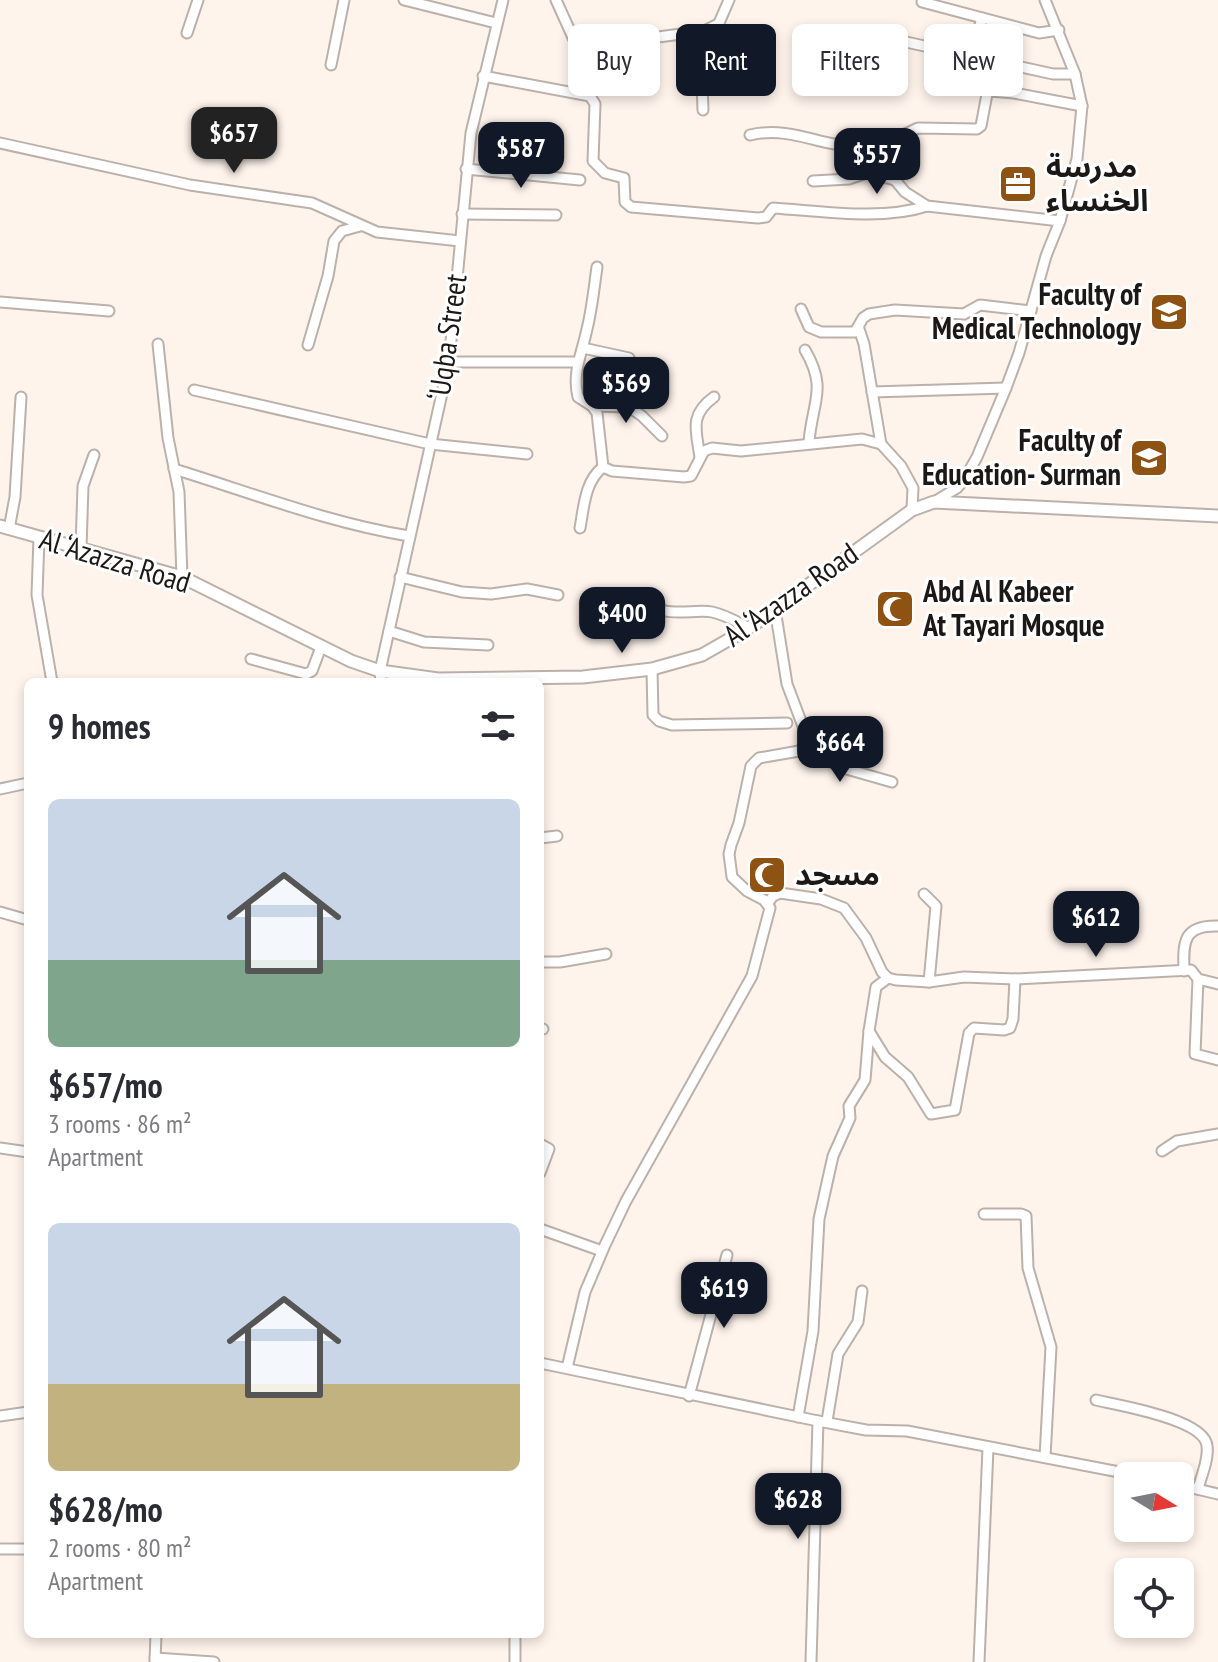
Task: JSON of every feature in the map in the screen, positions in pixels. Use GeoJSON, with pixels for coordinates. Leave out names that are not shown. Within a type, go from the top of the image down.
{"type":"FeatureCollection","features":[{"type":"Feature","properties":{"kind":"street"},"geometry":{"type":"LineString","coordinates":[[187,33],[198,0]]}},
{"type":"Feature","properties":{"kind":"street"},"geometry":{"type":"LineString","coordinates":[[331,65],[344,0]]}},
{"type":"Feature","properties":{"kind":"street"},"geometry":{"type":"LineString","coordinates":[[404,0],[496,23]]}},
{"type":"Feature","properties":{"kind":"street","name":"‘Uqba Street"},"geometry":{"type":"LineString","coordinates":[[381,677],[400,577],[449,362],[466,169],[483,76],[503,0]]}},
{"type":"Feature","properties":{"kind":"street"},"geometry":{"type":"LineString","coordinates":[[556,0],[568,27]]}},
{"type":"Feature","properties":{"kind":"street"},"geometry":{"type":"LineString","coordinates":[[718,24],[729,0]]}},
{"type":"Feature","properties":{"kind":"street"},"geometry":{"type":"LineString","coordinates":[[934,502],[964,480],[1006,388],[1077,159],[1082,106],[1075,74],[1045,0]]}},
{"type":"Feature","properties":{"kind":"street"},"geometry":{"type":"LineString","coordinates":[[922,2],[1039,33],[1059,30]]}},
{"type":"Feature","properties":{"kind":"street"},"geometry":{"type":"LineString","coordinates":[[980,24],[982,18]]}},
{"type":"Feature","properties":{"kind":"street"},"geometry":{"type":"LineString","coordinates":[[1023,67],[1053,74],[1075,74]]}},
{"type":"Feature","properties":{"kind":"street"},"geometry":{"type":"LineString","coordinates":[[483,76],[590,96],[595,104],[593,161],[605,173],[624,178],[625,202],[631,207],[758,218],[766,217],[773,208],[834,213],[908,212],[927,206],[1060,221]]}},
{"type":"Feature","properties":{"kind":"street"},"geometry":{"type":"LineString","coordinates":[[927,206],[905,192],[895,180],[889,157],[903,135],[918,128],[977,129],[981,126],[990,91],[1082,106]]}},
{"type":"Feature","properties":{"kind":"street"},"geometry":{"type":"LineString","coordinates":[[703,110],[704,96]]}},
{"type":"Feature","properties":{"kind":"street"},"geometry":{"type":"LineString","coordinates":[[750,135],[805,135],[818,141],[871,149],[889,157]]}},
{"type":"Feature","properties":{"kind":"street"},"geometry":{"type":"LineString","coordinates":[[0,143],[190,185],[312,203],[377,232],[460,241]]}},
{"type":"Feature","properties":{"kind":"street"},"geometry":{"type":"LineString","coordinates":[[466,169],[580,180]]}},
{"type":"Feature","properties":{"kind":"street"},"geometry":{"type":"LineString","coordinates":[[813,181],[849,179],[866,173],[895,180]]}},
{"type":"Feature","properties":{"kind":"street"},"geometry":{"type":"LineString","coordinates":[[462,214],[556,215]]}},
{"type":"Feature","properties":{"kind":"street"},"geometry":{"type":"LineString","coordinates":[[308,345],[328,276],[334,241],[342,231],[360,226]]}},
{"type":"Feature","properties":{"kind":"street"},"geometry":{"type":"LineString","coordinates":[[597,267],[583,348],[577,362],[578,397],[597,413],[603,467]]}},
{"type":"Feature","properties":{"kind":"street"},"geometry":{"type":"LineString","coordinates":[[0,302],[109,311]]}},
{"type":"Feature","properties":{"kind":"street"},"geometry":{"type":"LineString","coordinates":[[912,510],[913,488],[901,466],[881,444],[859,329],[863,318],[869,314],[895,310],[964,314],[980,305],[1031,311]]}},
{"type":"Feature","properties":{"kind":"street"},"geometry":{"type":"LineString","coordinates":[[801,309],[809,327],[821,332],[855,332],[859,329]]}},
{"type":"Feature","properties":{"kind":"street"},"geometry":{"type":"LineString","coordinates":[[158,344],[179,492],[182,577]]}},
{"type":"Feature","properties":{"kind":"street"},"geometry":{"type":"LineString","coordinates":[[583,348],[629,358]]}},
{"type":"Feature","properties":{"kind":"street"},"geometry":{"type":"LineString","coordinates":[[805,350],[816,370],[818,387],[809,442]]}},
{"type":"Feature","properties":{"kind":"street"},"geometry":{"type":"LineString","coordinates":[[449,362],[577,362]]}},
{"type":"Feature","properties":{"kind":"street"},"geometry":{"type":"LineString","coordinates":[[872,392],[1006,388]]}},
{"type":"Feature","properties":{"kind":"street"},"geometry":{"type":"LineString","coordinates":[[194,390],[430,444],[527,454]]}},
{"type":"Feature","properties":{"kind":"street"},"geometry":{"type":"LineString","coordinates":[[5,527],[15,497],[21,397]]}},
{"type":"Feature","properties":{"kind":"street"},"geometry":{"type":"LineString","coordinates":[[700,458],[696,417],[700,407],[714,397]]}},
{"type":"Feature","properties":{"kind":"street"},"geometry":{"type":"LineString","coordinates":[[592,406],[629,407],[662,436]]}},
{"type":"Feature","properties":{"kind":"street"},"geometry":{"type":"LineString","coordinates":[[603,467],[612,471],[684,477],[691,476],[704,451],[712,448],[741,451],[854,439],[881,444]]}},
{"type":"Feature","properties":{"kind":"street"},"geometry":{"type":"LineString","coordinates":[[81,548],[83,486],[94,455]]}},
{"type":"Feature","properties":{"kind":"street"},"geometry":{"type":"LineString","coordinates":[[580,528],[588,488],[594,474],[603,467]]}},
{"type":"Feature","properties":{"kind":"street"},"geometry":{"type":"LineString","coordinates":[[174,469],[331,519],[409,536]]}},
{"type":"Feature","properties":{"kind":"street","name":"Al ‘Azazza Road"},"geometry":{"type":"LineString","coordinates":[[510,678],[583,677],[652,669],[702,655],[749,628],[912,510],[934,502],[1218,516]]}},
{"type":"Feature","properties":{"kind":"street","name":"Al ‘Azazza Road"},"geometry":{"type":"LineString","coordinates":[[5,527],[182,577],[381,677],[410,678]]}},
{"type":"Feature","properties":{"kind":"street"},"geometry":{"type":"LineString","coordinates":[[39,538],[37,595],[51,678]]}},
{"type":"Feature","properties":{"kind":"street"},"geometry":{"type":"LineString","coordinates":[[400,577],[462,592],[491,594],[527,589],[558,595]]}},
{"type":"Feature","properties":{"kind":"street"},"geometry":{"type":"LineString","coordinates":[[647,595],[648,601],[657,609],[708,611],[725,615],[749,628]]}},
{"type":"Feature","properties":{"kind":"street"},"geometry":{"type":"LineString","coordinates":[[775,609],[787,684],[806,730],[806,745],[799,751]]}},
{"type":"Feature","properties":{"kind":"street"},"geometry":{"type":"LineString","coordinates":[[389,631],[424,642],[488,645]]}},
{"type":"Feature","properties":{"kind":"street"},"geometry":{"type":"LineString","coordinates":[[251,659],[306,674],[312,671],[321,647]]}},
{"type":"Feature","properties":{"kind":"street"},"geometry":{"type":"LineString","coordinates":[[652,669],[653,715],[659,721],[672,725],[787,723]]}},
{"type":"Feature","properties":{"kind":"street"},"geometry":{"type":"LineString","coordinates":[[567,1368],[585,1292],[602,1251],[626,1201],[752,976],[760,953],[770,908],[768,903],[747,891],[732,877],[729,854],[751,766],[759,758],[799,751],[892,782]]}},
{"type":"Feature","properties":{"kind":"street"},"geometry":{"type":"LineString","coordinates":[[0,789],[24,784]]}},
{"type":"Feature","properties":{"kind":"street"},"geometry":{"type":"LineString","coordinates":[[544,838],[557,836]]}},
{"type":"Feature","properties":{"kind":"street"},"geometry":{"type":"LineString","coordinates":[[768,903],[780,893],[821,899],[844,908],[866,938],[888,978],[929,982],[964,977],[1015,979],[1191,970],[1198,979],[1218,984]]}},
{"type":"Feature","properties":{"kind":"street"},"geometry":{"type":"LineString","coordinates":[[924,894],[936,906],[929,982]]}},
{"type":"Feature","properties":{"kind":"street"},"geometry":{"type":"LineString","coordinates":[[0,912],[24,919]]}},
{"type":"Feature","properties":{"kind":"street"},"geometry":{"type":"LineString","coordinates":[[1184,971],[1183,949],[1187,935],[1194,929],[1218,926]]}},
{"type":"Feature","properties":{"kind":"street"},"geometry":{"type":"LineString","coordinates":[[544,962],[606,954]]}},
{"type":"Feature","properties":{"kind":"street"},"geometry":{"type":"LineString","coordinates":[[798,1417],[813,1331],[819,1219],[833,1156],[850,1118],[849,1106],[865,1080],[876,987],[888,978]]}},
{"type":"Feature","properties":{"kind":"street"},"geometry":{"type":"LineString","coordinates":[[869,1031],[885,1057],[908,1077],[931,1114],[955,1110],[969,1033],[974,1028],[1010,1028],[1015,979]]}},
{"type":"Feature","properties":{"kind":"street"},"geometry":{"type":"LineString","coordinates":[[1198,979],[1195,1054],[1218,1060]]}},
{"type":"Feature","properties":{"kind":"street"},"geometry":{"type":"LineString","coordinates":[[1162,1151],[1177,1141],[1218,1134]]}},
{"type":"Feature","properties":{"kind":"street"},"geometry":{"type":"LineString","coordinates":[[0,1148],[24,1151]]}},
{"type":"Feature","properties":{"kind":"street"},"geometry":{"type":"LineString","coordinates":[[984,1214],[1026,1216],[1028,1268],[1051,1347],[1045,1457]]}},
{"type":"Feature","properties":{"kind":"street"},"geometry":{"type":"LineString","coordinates":[[544,1230],[602,1251]]}},
{"type":"Feature","properties":{"kind":"street"},"geometry":{"type":"LineString","coordinates":[[689,1396],[727,1255]]}},
{"type":"Feature","properties":{"kind":"street"},"geometry":{"type":"LineString","coordinates":[[811,1662],[823,1421],[838,1354],[858,1322],[862,1291]]}},
{"type":"Feature","properties":{"kind":"street"},"geometry":{"type":"LineString","coordinates":[[544,1364],[866,1430],[907,1431],[1114,1471]]}},
{"type":"Feature","properties":{"kind":"street"},"geometry":{"type":"LineString","coordinates":[[1096,1400],[1170,1417],[1203,1438],[1208,1447],[1198,1489]]}},
{"type":"Feature","properties":{"kind":"street"},"geometry":{"type":"LineString","coordinates":[[0,1416],[24,1413]]}},
{"type":"Feature","properties":{"kind":"street"},"geometry":{"type":"LineString","coordinates":[[979,1662],[988,1448]]}},
{"type":"Feature","properties":{"kind":"street"},"geometry":{"type":"LineString","coordinates":[[1194,1488],[1218,1494]]}},
{"type":"Feature","properties":{"kind":"street"},"geometry":{"type":"LineString","coordinates":[[0,1549],[24,1549]]}},
{"type":"Feature","properties":{"kind":"street"},"geometry":{"type":"LineString","coordinates":[[156,1638],[155,1660],[214,1662]]}},
{"type":"Feature","properties":{"kind":"street"},"geometry":{"type":"LineString","coordinates":[[515,1638],[515,1662]]}},
{"type":"Feature","properties":{"kind":"place","name":"مدرسة الخنساء"},"geometry":{"type":"Point","coordinates":[1018,184]}},
{"type":"Feature","properties":{"kind":"place","name":"Faculty of Medical Technology"},"geometry":{"type":"Point","coordinates":[1169,312]}},
{"type":"Feature","properties":{"kind":"place","name":"Faculty of Education- Surman"},"geometry":{"type":"Point","coordinates":[1149,458]}},
{"type":"Feature","properties":{"kind":"place","name":"Abd Al Kabeer At Tayari Mosque"},"geometry":{"type":"Point","coordinates":[895,609]}},
{"type":"Feature","properties":{"kind":"place","name":"مسجد"},"geometry":{"type":"Point","coordinates":[767,875]}}]}
